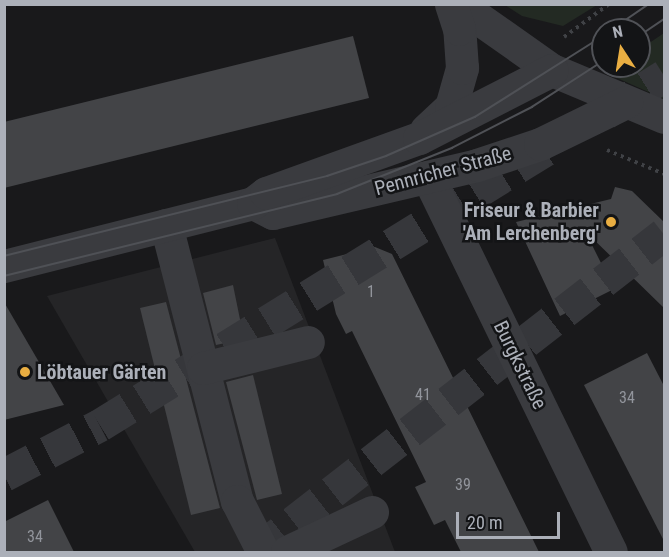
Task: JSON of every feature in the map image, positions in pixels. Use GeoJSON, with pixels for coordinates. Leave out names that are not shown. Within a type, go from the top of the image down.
{"type":"FeatureCollection","features":[{"type":"Feature","properties":{"kind":"street"},"geometry":{"type":"LineString","coordinates":[[418,138],[452,107],[458,84],[461,46],[451,4]]}},
{"type":"Feature","properties":{"kind":"street"},"geometry":{"type":"LineString","coordinates":[[458,4],[552,70],[664,117]]}},
{"type":"Feature","properties":{"kind":"street","name":"Pennricher Straße"},"geometry":{"type":"LineString","coordinates":[[4,266],[253,203],[266,193],[418,138],[552,70]]}},
{"type":"Feature","properties":{"kind":"street","name":"Pennricher Straße"},"geometry":{"type":"LineString","coordinates":[[253,203],[273,213],[428,177],[540,144],[626,102]]}},
{"type":"Feature","properties":{"kind":"street","name":"Burgkstraße"},"geometry":{"type":"LineString","coordinates":[[428,177],[611,552]]}},
{"type":"Feature","properties":{"kind":"street"},"geometry":{"type":"LineString","coordinates":[[166,225],[237,501],[263,552]]}},
{"type":"Feature","properties":{"kind":"street"},"geometry":{"type":"LineString","coordinates":[[203,368],[290,341]]}},
{"type":"Feature","properties":{"kind":"street"},"geometry":{"type":"LineString","coordinates":[[287,552],[372,513]]}},
{"type":"Feature","properties":{"kind":"path"},"geometry":{"type":"LineString","coordinates":[[510,41],[530,25],[563,38],[609,4]]}},
{"type":"Feature","properties":{"kind":"path"},"geometry":{"type":"LineString","coordinates":[[602,148],[664,174]]}},
{"type":"Feature","properties":{"kind":"shaded area"},"geometry":{"type":"Polygon","coordinates":[[[505,5],[597,5],[563,26],[522,16],[505,5]]]}},
{"type":"Feature","properties":{"kind":"shaded area"},"geometry":{"type":"Polygon","coordinates":[[[664,33],[664,99],[617,78],[651,78],[651,42],[664,33]]]}},
{"type":"Feature","properties":{"kind":"shaded area"},"geometry":{"type":"Polygon","coordinates":[[[275,238],[395,552],[195,552],[47,296],[275,238]]]}},
{"type":"Feature","properties":{"kind":"building"},"geometry":{"type":"Polygon","coordinates":[[[353,36],[369,98],[4,188],[4,122],[353,36]]]}},
{"type":"Feature","properties":{"kind":"building"},"geometry":{"type":"Polygon","coordinates":[[[615,187],[632,191],[664,222],[664,308],[585,231],[614,289],[560,316],[516,222],[611,199],[615,187]]]}},
{"type":"Feature","properties":{"kind":"building"},"geometry":{"type":"Polygon","coordinates":[[[375,247],[392,254],[539,552],[461,552],[445,520],[434,525],[415,487],[426,482],[352,331],[346,334],[336,314],[323,260],[375,247]]]}},
{"type":"Feature","properties":{"kind":"building"},"geometry":{"type":"Polygon","coordinates":[[[233,285],[244,339],[216,345],[203,293],[233,285]]]}},
{"type":"Feature","properties":{"kind":"building","name":"Löbtauer Gärten"},"geometry":{"type":"Polygon","coordinates":[[[4,302],[64,405],[4,420],[4,302]]]}},
{"type":"Feature","properties":{"kind":"building"},"geometry":{"type":"Polygon","coordinates":[[[166,302],[220,508],[191,515],[140,308],[166,302]]]}},
{"type":"Feature","properties":{"kind":"building"},"geometry":{"type":"Polygon","coordinates":[[[647,353],[664,386],[664,541],[584,385],[647,353]]]}},
{"type":"Feature","properties":{"kind":"building"},"geometry":{"type":"Polygon","coordinates":[[[253,375],[282,494],[257,500],[226,382],[253,375]]]}},
{"type":"Feature","properties":{"kind":"building"},"geometry":{"type":"Polygon","coordinates":[[[48,500],[74,552],[4,552],[4,522],[48,500]]]}},
{"type":"Feature","properties":{"kind":"tunnel"},"geometry":{"type":"LineString","coordinates":[[605,113],[664,76]]}},
{"type":"Feature","properties":{"kind":"tunnel"},"geometry":{"type":"LineString","coordinates":[[4,475],[100,425],[548,148]]}},
{"type":"Feature","properties":{"kind":"tunnel"},"geometry":{"type":"LineString","coordinates":[[255,552],[664,234]]}},
{"type":"Feature","properties":{"kind":"tram line"},"geometry":{"type":"LineString","coordinates":[[629,18],[649,4]]}},
{"type":"Feature","properties":{"kind":"tram line"},"geometry":{"type":"LineString","coordinates":[[651,28],[664,19]]}},
{"type":"Feature","properties":{"kind":"tram line"},"geometry":{"type":"LineString","coordinates":[[4,256],[327,176],[386,156],[475,117],[591,44]]}},
{"type":"Feature","properties":{"kind":"tram line"},"geometry":{"type":"LineString","coordinates":[[4,276],[337,194],[452,148],[532,107],[591,69]]}},
{"type":"Feature","properties":{"kind":"place","name":"Friseur & Barbier 'Am Lerchenberg'"},"geometry":{"type":"Point","coordinates":[611,222]}},
{"type":"Feature","properties":{"kind":"place","name":"Löbtauer Gärten"},"geometry":{"type":"Point","coordinates":[25,372]}}]}
